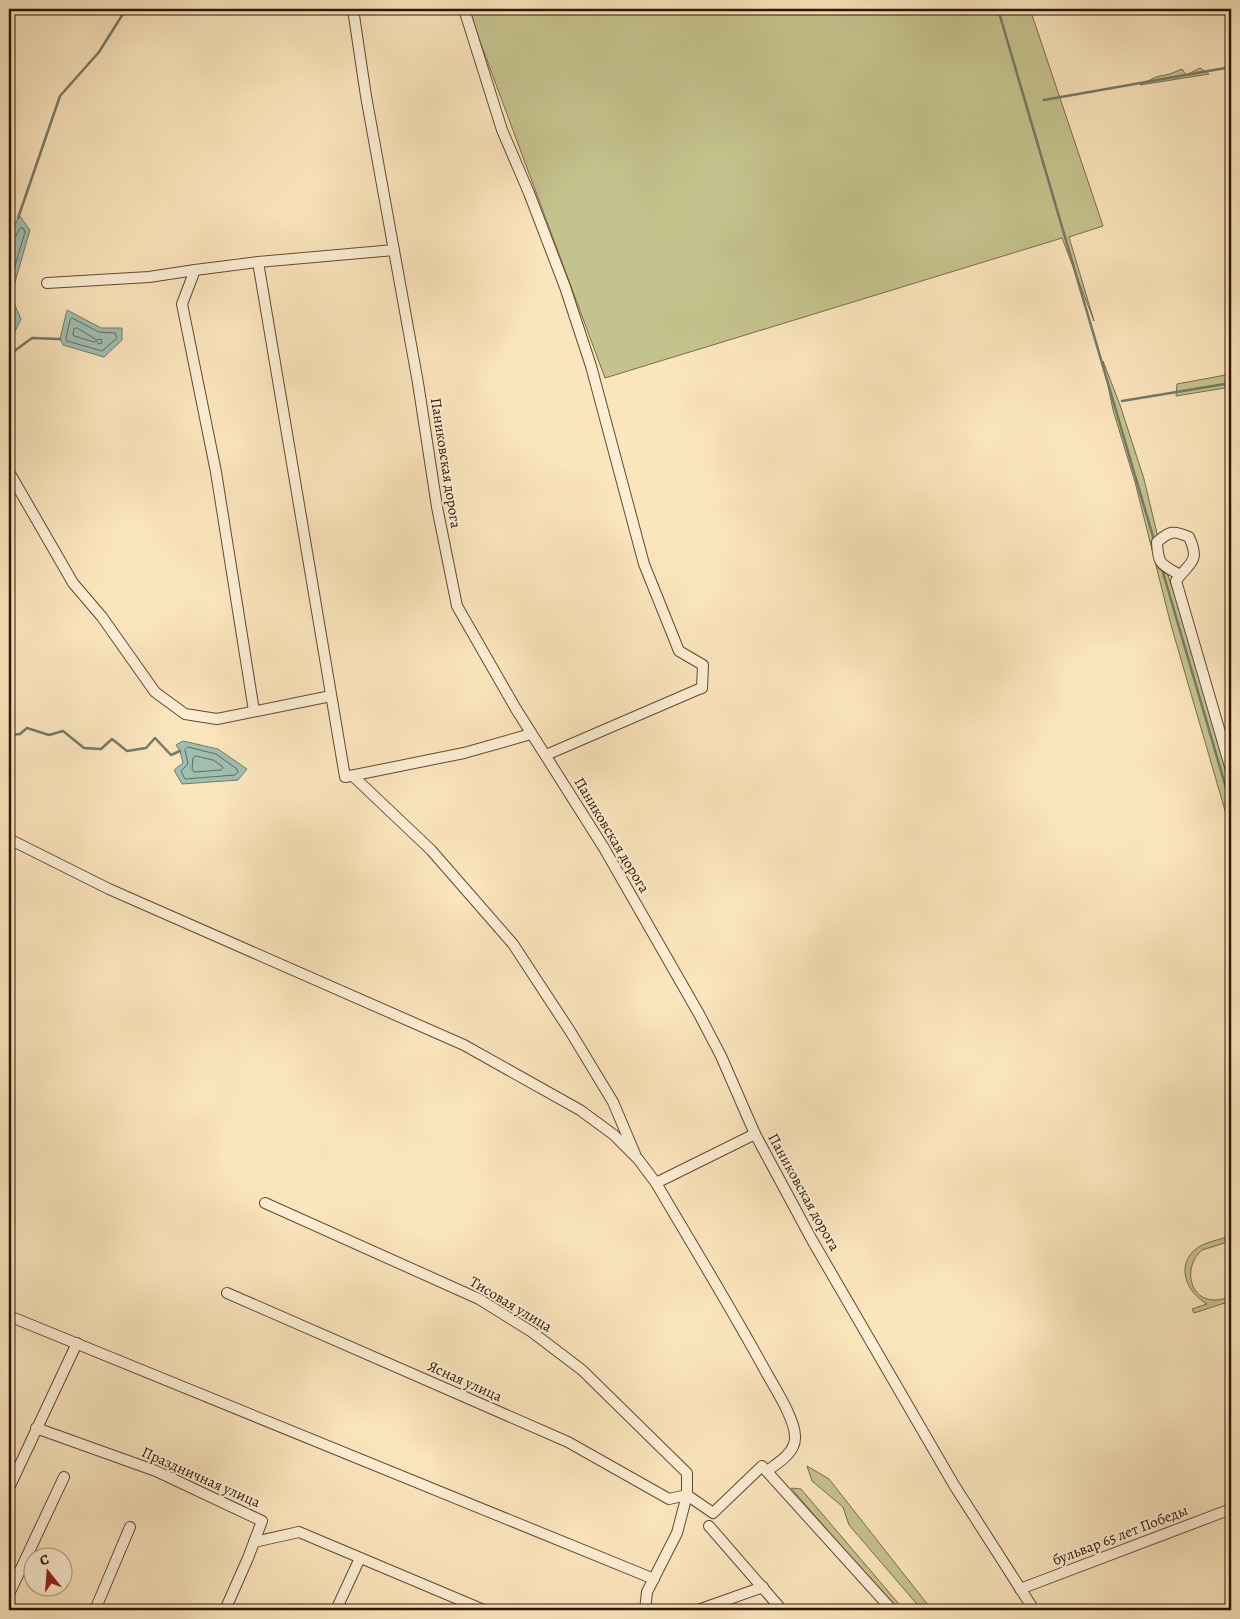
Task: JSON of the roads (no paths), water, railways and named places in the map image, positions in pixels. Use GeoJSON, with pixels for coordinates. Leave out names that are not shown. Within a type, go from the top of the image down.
{"type":"FeatureCollection","features":[{"type":"Feature","properties":{"kind":"street","name":"Паниковская дорога"},"geometry":{"type":"LineString","coordinates":[[353,9],[366,96],[418,383],[437,507],[456,606],[531,734],[604,848],[691,1000],[721,1056],[755,1134],[812,1240],[949,1477],[1034,1610]]}},
{"type":"Feature","properties":{"kind":"street"},"geometry":{"type":"LineString","coordinates":[[464,9],[502,130],[565,287],[591,366],[644,564],[680,651],[703,665],[702,688],[546,756]]}},
{"type":"Feature","properties":{"kind":"street"},"geometry":{"type":"LineString","coordinates":[[47,282],[149,277],[258,262],[394,250]]}},
{"type":"Feature","properties":{"kind":"street"},"geometry":{"type":"LineString","coordinates":[[258,262],[344,777],[464,753],[531,734]]}},
{"type":"Feature","properties":{"kind":"street"},"geometry":{"type":"LineString","coordinates":[[195,270],[182,304],[216,472],[254,711]]}},
{"type":"Feature","properties":{"kind":"street"},"geometry":{"type":"LineString","coordinates":[[9,472],[73,583],[102,617],[155,692],[186,714],[217,719],[331,696]]}},
{"type":"Feature","properties":{"kind":"street"},"geometry":{"type":"LineString","coordinates":[[1180,575],[1176,581],[1231,770]]}},
{"type":"Feature","properties":{"kind":"street"},"geometry":{"type":"LineString","coordinates":[[353,776],[431,850],[513,944],[570,1031],[613,1102],[638,1160]]}},
{"type":"Feature","properties":{"kind":"street"},"geometry":{"type":"LineString","coordinates":[[9,839],[109,889],[464,1044],[580,1110],[614,1135],[638,1160],[656,1184],[732,1311],[790,1415],[796,1436],[793,1448],[767,1472]]}},
{"type":"Feature","properties":{"kind":"street"},"geometry":{"type":"LineString","coordinates":[[656,1184],[755,1134]]}},
{"type":"Feature","properties":{"kind":"street","name":"Тисовая улица"},"geometry":{"type":"LineString","coordinates":[[265,1203],[479,1299],[532,1332],[582,1370],[687,1473],[687,1495],[677,1533],[647,1592],[645,1610]]}},
{"type":"Feature","properties":{"kind":"street","name":"Ясная улица"},"geometry":{"type":"LineString","coordinates":[[227,1293],[568,1442],[669,1499],[687,1495]]}},
{"type":"Feature","properties":{"kind":"street"},"geometry":{"type":"LineString","coordinates":[[9,1316],[654,1579]]}},
{"type":"Feature","properties":{"kind":"street"},"geometry":{"type":"LineString","coordinates":[[9,1488],[77,1343]]}},
{"type":"Feature","properties":{"kind":"street","name":"Праздничная улица"},"geometry":{"type":"LineString","coordinates":[[36,1428],[156,1471],[262,1521],[224,1610]]}},
{"type":"Feature","properties":{"kind":"street"},"geometry":{"type":"LineString","coordinates":[[687,1495],[713,1512],[762,1466],[892,1610]]}},
{"type":"Feature","properties":{"kind":"street"},"geometry":{"type":"LineString","coordinates":[[9,1594],[64,1477]]}},
{"type":"Feature","properties":{"kind":"street","name":"бульвар 65 лет Победы"},"geometry":{"type":"LineString","coordinates":[[1020,1589],[1231,1509]]}},
{"type":"Feature","properties":{"kind":"street"},"geometry":{"type":"LineString","coordinates":[[709,1526],[782,1610]]}},
{"type":"Feature","properties":{"kind":"street"},"geometry":{"type":"LineString","coordinates":[[95,1610],[130,1527]]}},
{"type":"Feature","properties":{"kind":"street"},"geometry":{"type":"LineString","coordinates":[[254,1542],[299,1532],[484,1610]]}},
{"type":"Feature","properties":{"kind":"street"},"geometry":{"type":"LineString","coordinates":[[336,1610],[360,1558]]}},
{"type":"Feature","properties":{"kind":"street"},"geometry":{"type":"LineString","coordinates":[[698,1610],[762,1587]]}},
{"type":"Feature","properties":{"kind":"water"},"geometry":{"type":"Polygon","coordinates":[[[19,215],[30,230],[11,296],[21,319],[9,344],[9,241],[19,215]]]}},
{"type":"Feature","properties":{"kind":"water"},"geometry":{"type":"Polygon","coordinates":[[[67,310],[101,328],[122,328],[122,340],[104,357],[63,345],[60,339],[67,310]]]}},
{"type":"Feature","properties":{"kind":"water"},"geometry":{"type":"Polygon","coordinates":[[[183,741],[218,749],[247,769],[238,780],[182,784],[174,770],[183,763],[180,751],[176,745],[183,741]]]}},
{"type":"Feature","properties":{"kind":"waterway"},"geometry":{"type":"LineString","coordinates":[[18,218],[60,96],[99,52],[126,9]]}},
{"type":"Feature","properties":{"kind":"waterway"},"geometry":{"type":"LineString","coordinates":[[998,9],[1154,540]]}},
{"type":"Feature","properties":{"kind":"waterway"},"geometry":{"type":"LineString","coordinates":[[1044,100],[1231,67]]}},
{"type":"Feature","properties":{"kind":"waterway"},"geometry":{"type":"LineString","coordinates":[[9,355],[32,338],[60,339]]}},
{"type":"Feature","properties":{"kind":"waterway"},"geometry":{"type":"LineString","coordinates":[[1122,401],[1231,383]]}},
{"type":"Feature","properties":{"kind":"waterway"},"geometry":{"type":"LineString","coordinates":[[1162,569],[1231,805]]}},
{"type":"Feature","properties":{"kind":"waterway"},"geometry":{"type":"LineString","coordinates":[[9,735],[20,734],[27,728],[49,735],[63,731],[84,748],[101,749],[112,739],[127,751],[146,748],[155,738],[171,755],[180,751]]}}]}
